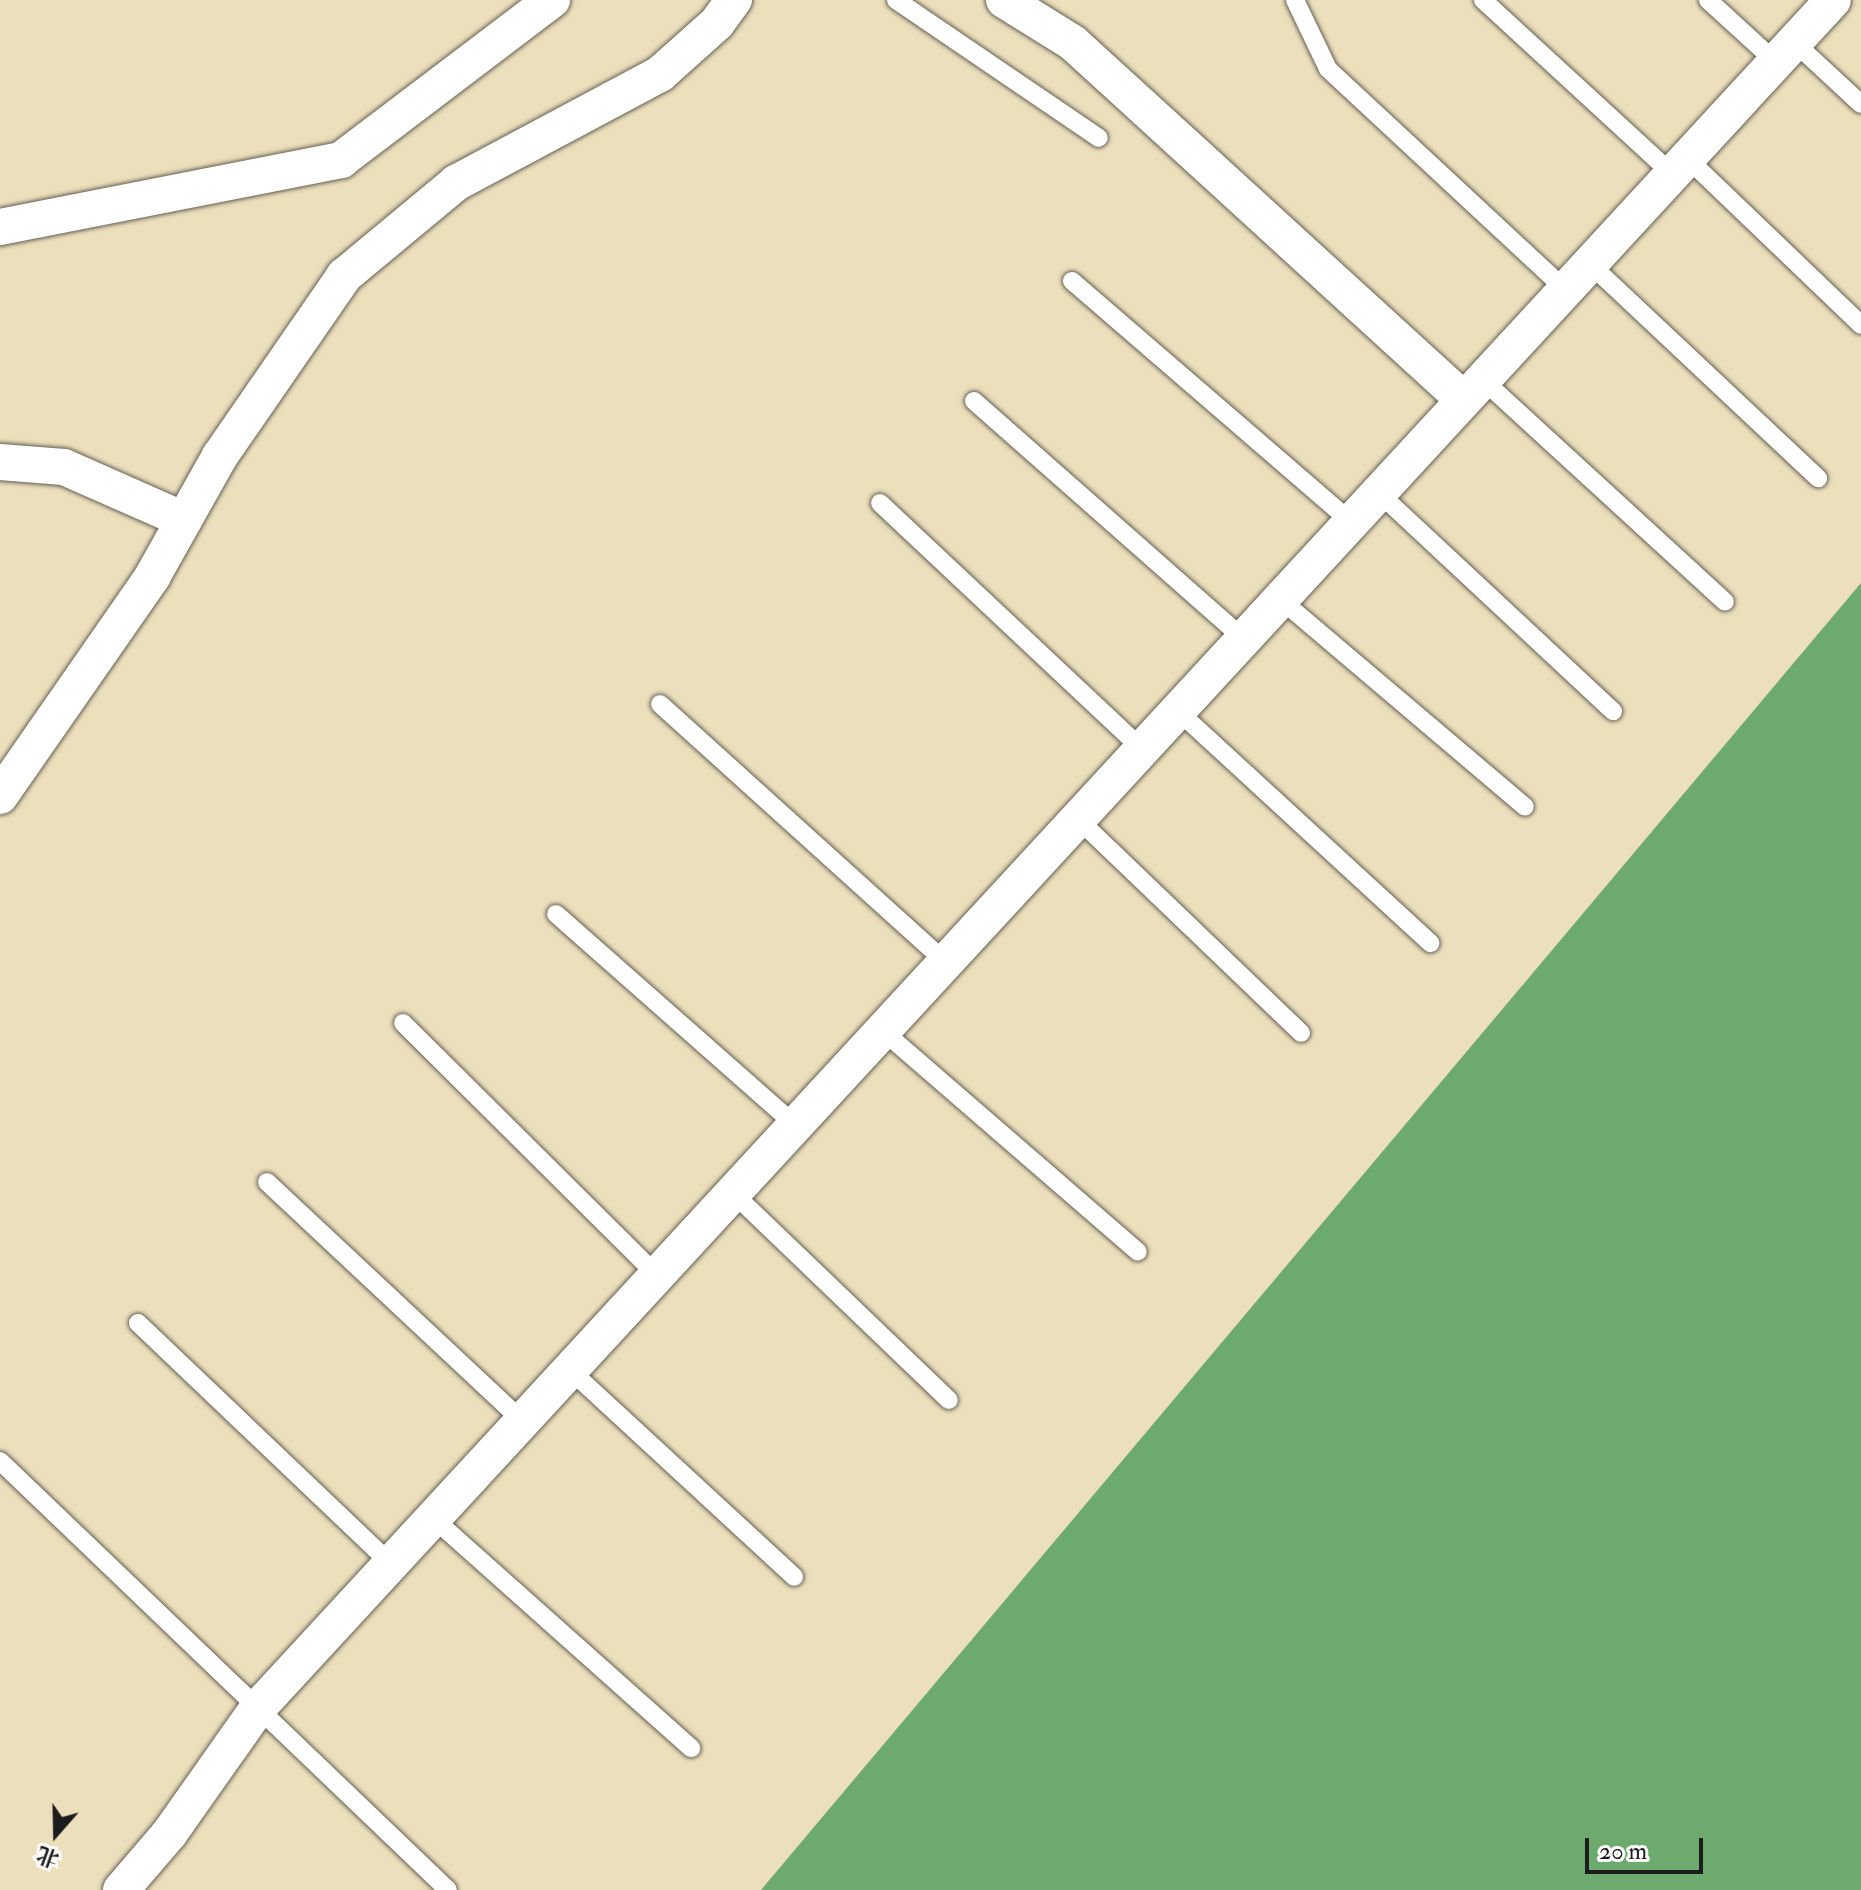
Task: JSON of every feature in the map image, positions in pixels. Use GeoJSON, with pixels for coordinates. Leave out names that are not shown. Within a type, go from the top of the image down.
{"type":"FeatureCollection","features":[{"type":"Feature","properties":{"kind":"street"},"geometry":{"type":"LineString","coordinates":[[0,227],[341,160],[552,0]]}},
{"type":"Feature","properties":{"kind":"street"},"geometry":{"type":"LineString","coordinates":[[0,796],[152,577],[220,456],[344,276],[456,183],[660,74],[717,23],[734,0]]}},
{"type":"Feature","properties":{"kind":"street"},"geometry":{"type":"LineString","coordinates":[[1004,0],[1073,43],[1474,390]]}},
{"type":"Feature","properties":{"kind":"street"},"geometry":{"type":"LineString","coordinates":[[121,1890],[169,1834],[258,1708],[1833,0]]}},
{"type":"Feature","properties":{"kind":"street"},"geometry":{"type":"LineString","coordinates":[[0,462],[64,467],[184,520]]}},
{"type":"Feature","properties":{"kind":"lane"},"geometry":{"type":"LineString","coordinates":[[896,0],[1099,138]]}},
{"type":"Feature","properties":{"kind":"lane"},"geometry":{"type":"LineString","coordinates":[[1295,0],[1328,69],[1566,290]]}},
{"type":"Feature","properties":{"kind":"lane"},"geometry":{"type":"LineString","coordinates":[[1483,0],[1680,166],[1861,325]]}},
{"type":"Feature","properties":{"kind":"lane"},"geometry":{"type":"LineString","coordinates":[[1708,0],[1861,104]]}},
{"type":"Feature","properties":{"kind":"lane"},"geometry":{"type":"LineString","coordinates":[[1590,264],[1818,478]]}},
{"type":"Feature","properties":{"kind":"lane"},"geometry":{"type":"LineString","coordinates":[[1072,281],[1352,523]]}},
{"type":"Feature","properties":{"kind":"lane"},"geometry":{"type":"LineString","coordinates":[[1474,390],[1725,602]]}},
{"type":"Feature","properties":{"kind":"lane"},"geometry":{"type":"LineString","coordinates":[[974,401],[1244,639]]}},
{"type":"Feature","properties":{"kind":"lane"},"geometry":{"type":"LineString","coordinates":[[1379,493],[1613,711]]}},
{"type":"Feature","properties":{"kind":"lane"},"geometry":{"type":"LineString","coordinates":[[880,503],[1142,749]]}},
{"type":"Feature","properties":{"kind":"lane"},"geometry":{"type":"LineString","coordinates":[[1280,599],[1525,807]]}},
{"type":"Feature","properties":{"kind":"lane"},"geometry":{"type":"LineString","coordinates":[[660,704],[946,962]]}},
{"type":"Feature","properties":{"kind":"lane"},"geometry":{"type":"LineString","coordinates":[[1178,711],[1430,943]]}},
{"type":"Feature","properties":{"kind":"lane"},"geometry":{"type":"LineString","coordinates":[[1078,819],[1301,1033]]}},
{"type":"Feature","properties":{"kind":"lane"},"geometry":{"type":"LineString","coordinates":[[556,914],[795,1125]]}},
{"type":"Feature","properties":{"kind":"lane"},"geometry":{"type":"LineString","coordinates":[[403,1023],[657,1275]]}},
{"type":"Feature","properties":{"kind":"lane"},"geometry":{"type":"LineString","coordinates":[[883,1031],[1138,1252]]}},
{"type":"Feature","properties":{"kind":"lane"},"geometry":{"type":"LineString","coordinates":[[267,1182],[522,1421]]}},
{"type":"Feature","properties":{"kind":"lane"},"geometry":{"type":"LineString","coordinates":[[733,1193],[949,1400]]}},
{"type":"Feature","properties":{"kind":"lane"},"geometry":{"type":"LineString","coordinates":[[138,1323],[391,1564]]}},
{"type":"Feature","properties":{"kind":"lane"},"geometry":{"type":"LineString","coordinates":[[570,1370],[794,1577]]}},
{"type":"Feature","properties":{"kind":"lane"},"geometry":{"type":"LineString","coordinates":[[0,1461],[448,1890]]}},
{"type":"Feature","properties":{"kind":"lane"},"geometry":{"type":"LineString","coordinates":[[433,1518],[691,1748]]}},
{"type":"Feature","properties":{"kind":"green space"},"geometry":{"type":"Polygon","coordinates":[[[1861,583],[1861,1890],[761,1890],[1861,583]]]}}]}
